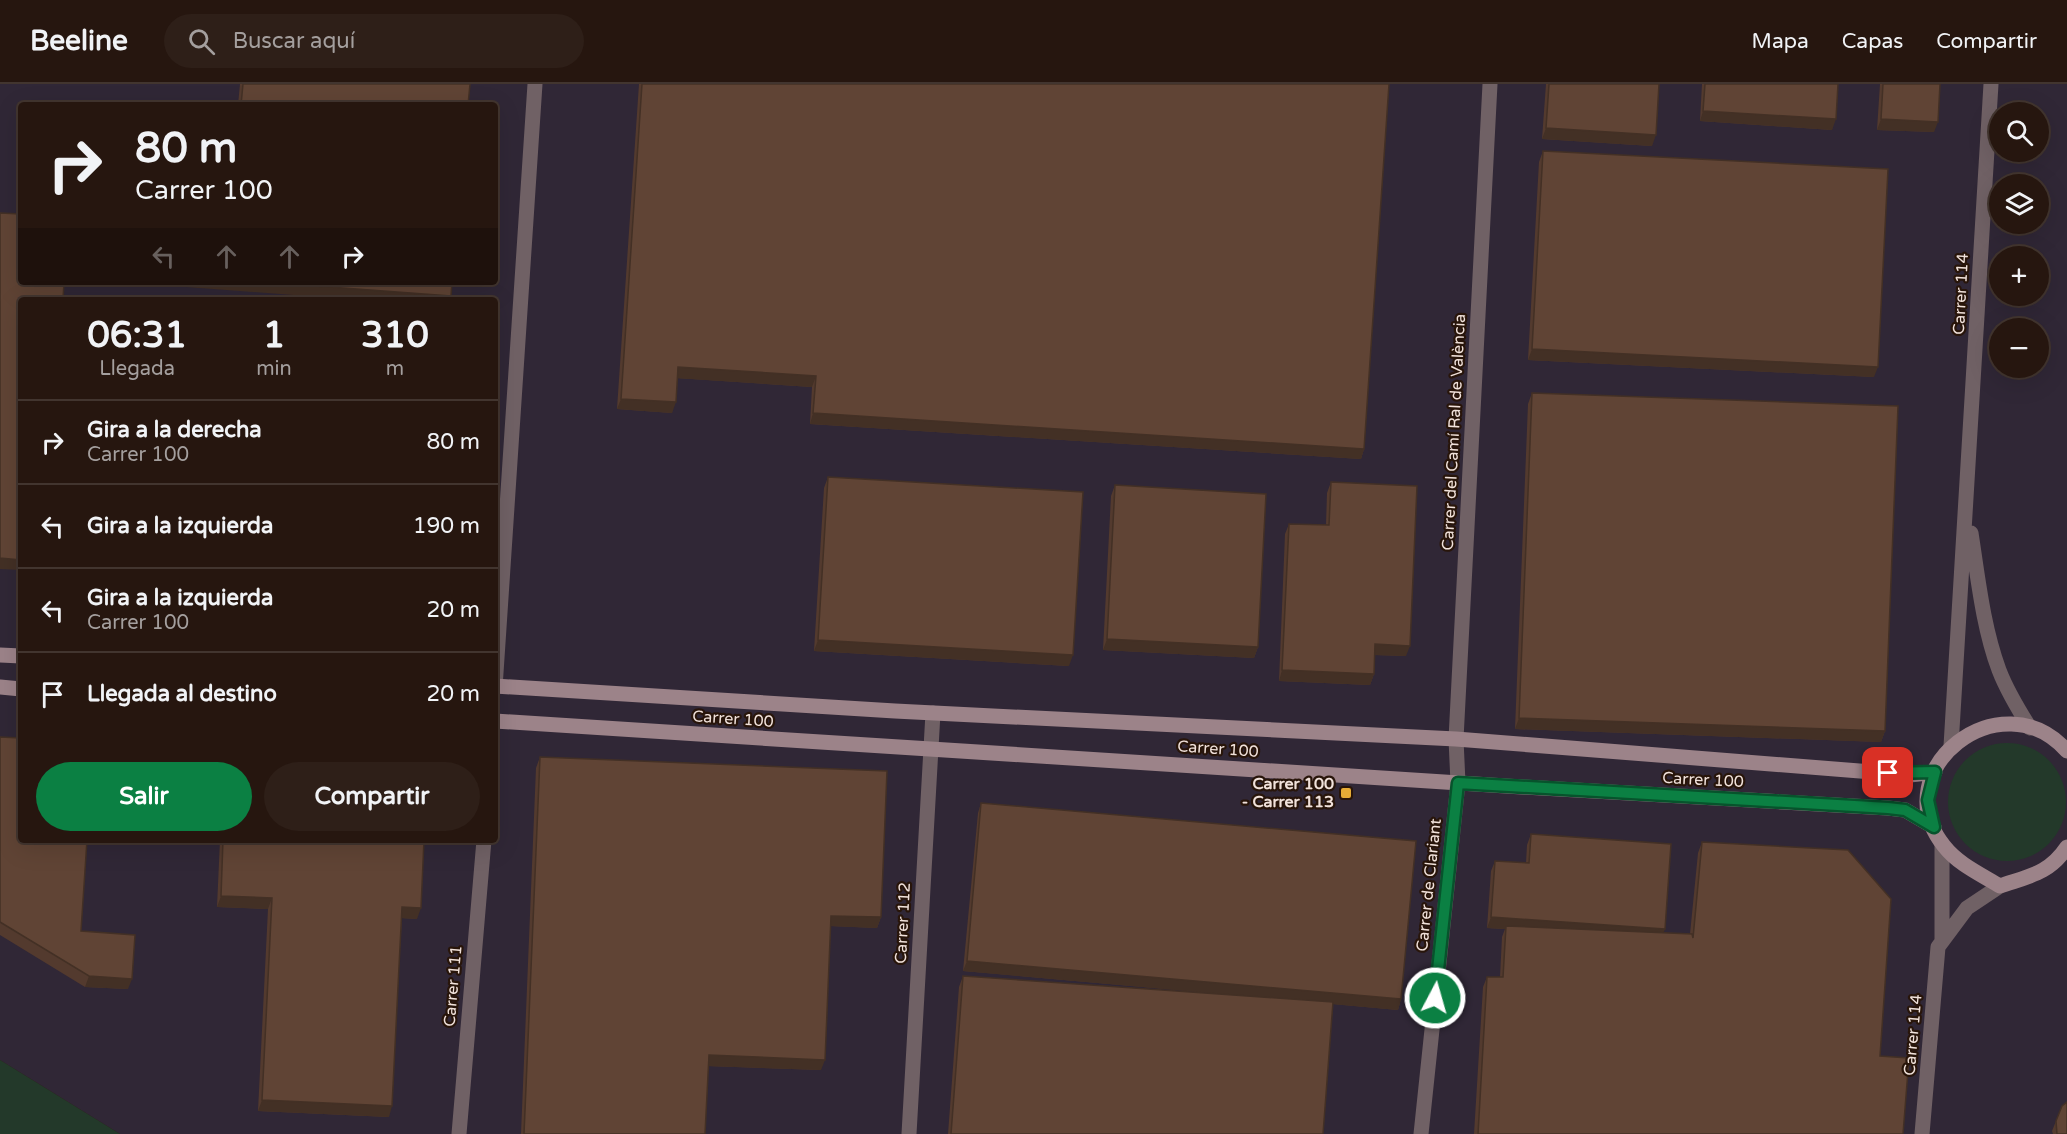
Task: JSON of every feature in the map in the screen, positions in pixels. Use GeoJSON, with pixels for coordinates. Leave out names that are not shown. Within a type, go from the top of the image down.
{"type":"FeatureCollection","features":[{"type":"Feature","properties":{"kind":"street"},"geometry":{"type":"LineString","coordinates":[[498,642],[535,84]]}},
{"type":"Feature","properties":{"kind":"street","name":"Carrer del Camí Ral de València"},"geometry":{"type":"LineString","coordinates":[[1458,783],[1456,739],[1490,84]]}},
{"type":"Feature","properties":{"kind":"street","name":"Carrer 114"},"geometry":{"type":"LineString","coordinates":[[1951,741],[1991,84]]}},
{"type":"Feature","properties":{"kind":"street","name":"Carrer 114"},"geometry":{"type":"LineString","coordinates":[[1966,506],[1981,597],[1998,667],[2010,695],[2030,728]]}},
{"type":"Feature","properties":{"kind":"street"},"geometry":{"type":"LineString","coordinates":[[0,655],[18,656]]}},
{"type":"Feature","properties":{"kind":"street"},"geometry":{"type":"LineString","coordinates":[[0,687],[18,689]]}},
{"type":"Feature","properties":{"kind":"street","name":"Carrer 100"},"geometry":{"type":"LineString","coordinates":[[498,687],[933,713],[1456,739],[1910,775],[1935,772]]}},
{"type":"Feature","properties":{"kind":"street","name":"Carrer 112"},"geometry":{"type":"LineString","coordinates":[[909,1134],[933,713]]}},
{"type":"Feature","properties":{"kind":"street","name":"Carrer 100"},"geometry":{"type":"LineString","coordinates":[[498,721],[1458,783],[1888,808],[1905,810],[1934,827]]}},
{"type":"Feature","properties":{"kind":"street"},"geometry":{"type":"LineString","coordinates":[[2067,751],[2056,739],[2040,729],[2004,723],[1977,729],[1951,741],[1935,772],[1928,800],[1934,827],[1942,845],[1960,862],[2000,885],[2038,874],[2055,864],[2067,848]]}},
{"type":"Feature","properties":{"kind":"street","name":"Carrer de Clariant"},"geometry":{"type":"LineString","coordinates":[[1421,1134],[1458,783]]}},
{"type":"Feature","properties":{"kind":"street","name":"Carrer 111"},"geometry":{"type":"LineString","coordinates":[[459,1134],[484,843]]}},
{"type":"Feature","properties":{"kind":"street","name":"Carrer 114"},"geometry":{"type":"LineString","coordinates":[[1942,845],[1942,940]]}},
{"type":"Feature","properties":{"kind":"street","name":"Carrer 114"},"geometry":{"type":"LineString","coordinates":[[1922,1134],[1938,946],[1967,908],[2000,885]]}},
{"type":"Feature","properties":{"kind":"shaded area"},"geometry":{"type":"Polygon","coordinates":[[[0,84],[2067,84],[2067,1134],[120,1134],[0,1060],[0,84]]]}},
{"type":"Feature","properties":{"kind":"green space"},"geometry":{"type":"Polygon","coordinates":[[[2007,743],[2030,747],[2049,760],[2062,779],[2066,802],[2062,825],[2049,844],[2030,857],[2007,861],[1984,857],[1965,844],[1952,825],[1948,802],[1952,779],[1965,760],[1984,747],[2007,743]]]}},
{"type":"Feature","properties":{"kind":"green space"},"geometry":{"type":"Polygon","coordinates":[[[0,1060],[120,1134],[0,1134],[0,1060]]]}},
{"type":"Feature","properties":{"kind":"building"},"geometry":{"type":"Polygon","coordinates":[[[243,84],[470,84],[468,102],[241,102],[243,84]]]}},
{"type":"Feature","properties":{"kind":"building"},"geometry":{"type":"Polygon","coordinates":[[[642,84],[1389,84],[1364,449],[813,413],[816,376],[678,367],[676,402],[621,399],[642,84]]]}},
{"type":"Feature","properties":{"kind":"building"},"geometry":{"type":"Polygon","coordinates":[[[1549,84],[1659,84],[1656,135],[1546,128],[1549,84]]]}},
{"type":"Feature","properties":{"kind":"building"},"geometry":{"type":"Polygon","coordinates":[[[1705,84],[1838,84],[1836,119],[1703,111],[1705,84]]]}},
{"type":"Feature","properties":{"kind":"building"},"geometry":{"type":"Polygon","coordinates":[[[1883,84],[1940,84],[1938,122],[1881,119],[1883,84]]]}},
{"type":"Feature","properties":{"kind":"building"},"geometry":{"type":"Polygon","coordinates":[[[1543,151],[1888,169],[1878,367],[1532,349],[1543,151]]]}},
{"type":"Feature","properties":{"kind":"building"},"geometry":{"type":"Polygon","coordinates":[[[0,213],[18,214],[18,285],[64,285],[63,297],[18,297],[18,560],[0,558],[0,213]]]}},
{"type":"Feature","properties":{"kind":"building"},"geometry":{"type":"Polygon","coordinates":[[[302,285],[452,285],[451,296],[302,285]]]}},
{"type":"Feature","properties":{"kind":"building"},"geometry":{"type":"Polygon","coordinates":[[[1532,393],[1898,406],[1885,731],[1519,718],[1532,393]]]}},
{"type":"Feature","properties":{"kind":"building"},"geometry":{"type":"Polygon","coordinates":[[[828,477],[1083,492],[1073,655],[818,640],[828,477]]]}},
{"type":"Feature","properties":{"kind":"building"},"geometry":{"type":"Polygon","coordinates":[[[1331,482],[1417,486],[1410,646],[1375,644],[1374,674],[1282,670],[1289,524],[1329,525],[1331,482]]]}},
{"type":"Feature","properties":{"kind":"building"},"geometry":{"type":"Polygon","coordinates":[[[1115,485],[1266,494],[1258,647],[1107,639],[1115,485]]]}},
{"type":"Feature","properties":{"kind":"building"},"geometry":{"type":"Polygon","coordinates":[[[0,737],[18,738],[18,843],[87,843],[81,931],[135,935],[132,979],[89,976],[0,922],[0,737]]]}},
{"type":"Feature","properties":{"kind":"building"},"geometry":{"type":"Polygon","coordinates":[[[540,757],[887,771],[881,917],[831,916],[825,1060],[709,1055],[705,1134],[524,1134],[540,757]]]}},
{"type":"Feature","properties":{"kind":"building"},"geometry":{"type":"Polygon","coordinates":[[[981,803],[1416,841],[1401,999],[967,961],[981,803]]]}},
{"type":"Feature","properties":{"kind":"building"},"geometry":{"type":"Polygon","coordinates":[[[1531,834],[1671,844],[1665,929],[1491,917],[1495,861],[1529,863],[1531,834]]]}},
{"type":"Feature","properties":{"kind":"building"},"geometry":{"type":"Polygon","coordinates":[[[1702,842],[1848,850],[1891,899],[1880,1056],[1909,1058],[1903,1134],[1478,1134],[1487,977],[1503,977],[1506,926],[1692,934],[1693,938],[1702,842]]]}},
{"type":"Feature","properties":{"kind":"building"},"geometry":{"type":"Polygon","coordinates":[[[223,843],[424,843],[421,908],[402,907],[392,1106],[262,1100],[272,898],[221,896],[223,843]]]}},
{"type":"Feature","properties":{"kind":"building"},"geometry":{"type":"Polygon","coordinates":[[[963,976],[1333,1002],[1323,1134],[951,1134],[963,976]]]}},
{"type":"Feature","properties":{"kind":"building"},"geometry":{"type":"Polygon","coordinates":[[[2067,1102],[2067,1134],[2057,1134],[2056,1121],[2062,1106],[2067,1102]]]}},
{"type":"Feature","properties":{"kind":"place","name":"Carrer 100 - Carrer 113"},"geometry":{"type":"Point","coordinates":[1346,793]}},
{"type":"Feature","properties":{"kind":"route"},"geometry":{"type":"LineString","coordinates":[[1435,998],[1458,783],[1888,808],[1905,810],[1934,827],[1928,800],[1935,772],[1910,775],[1888,773]]}}]}
